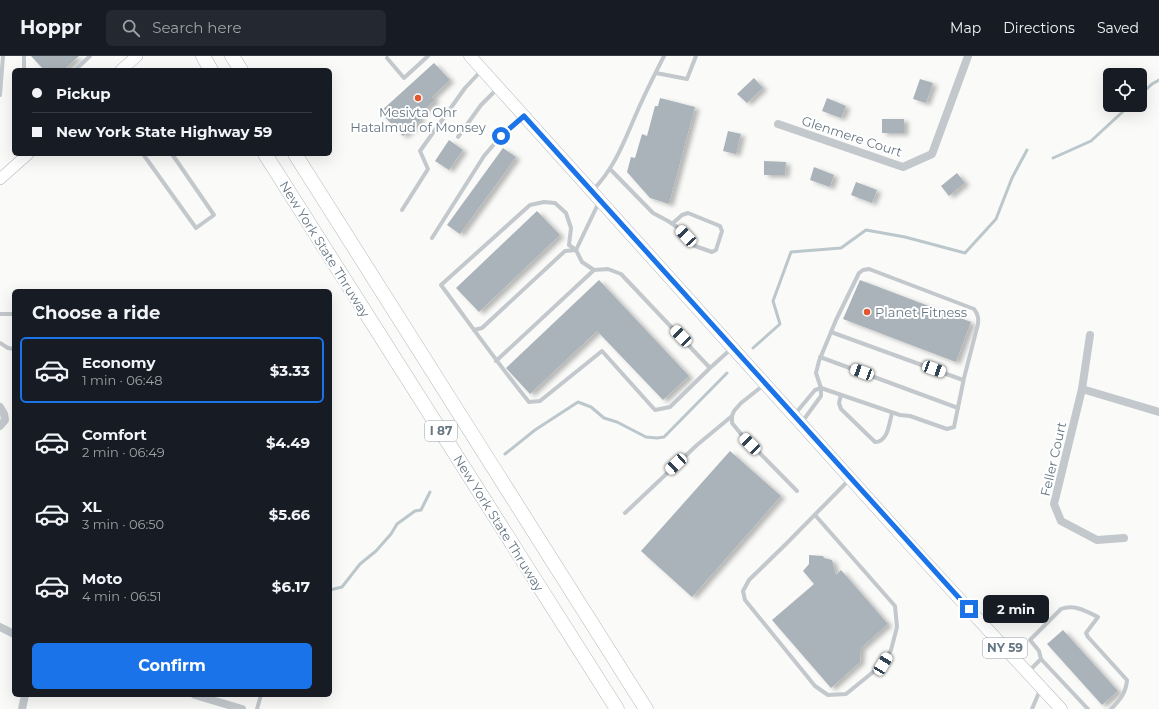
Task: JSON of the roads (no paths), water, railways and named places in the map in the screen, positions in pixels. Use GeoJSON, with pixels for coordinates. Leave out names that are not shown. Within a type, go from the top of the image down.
{"type":"FeatureCollection","features":[{"type":"Feature","properties":{"kind":"highway"},"geometry":{"type":"LineString","coordinates":[[202,56],[210,68]]}},
{"type":"Feature","properties":{"kind":"highway"},"geometry":{"type":"LineString","coordinates":[[232,56],[240,68]]}},
{"type":"Feature","properties":{"kind":"highway","name":"New York State Thruway"},"geometry":{"type":"LineString","coordinates":[[266,156],[617,709]]}},
{"type":"Feature","properties":{"kind":"highway","name":"New York State Thruway"},"geometry":{"type":"LineString","coordinates":[[296,156],[646,709]]}},
{"type":"Feature","properties":{"kind":"main road","name":"NY 59"},"geometry":{"type":"LineString","coordinates":[[470,56],[920,556],[1041,687],[1059,709]]}},
{"type":"Feature","properties":{"kind":"street"},"geometry":{"type":"LineString","coordinates":[[123,68],[137,56]]}},
{"type":"Feature","properties":{"kind":"street","name":"Glenmere Court"},"geometry":{"type":"LineString","coordinates":[[778,124],[903,167],[932,154],[968,56]]}},
{"type":"Feature","properties":{"kind":"street"},"geometry":{"type":"LineString","coordinates":[[0,179],[26,156]]}},
{"type":"Feature","properties":{"kind":"street","name":"Feller Court"},"geometry":{"type":"LineString","coordinates":[[1090,335],[1082,389],[1054,504],[1061,521],[1097,540],[1124,538]]}},
{"type":"Feature","properties":{"kind":"street"},"geometry":{"type":"LineString","coordinates":[[1082,389],[1159,412]]}},
{"type":"Feature","properties":{"kind":"street"},"geometry":{"type":"LineString","coordinates":[[0,407],[4,414],[5,420],[0,426]]}},
{"type":"Feature","properties":{"kind":"street"},"geometry":{"type":"LineString","coordinates":[[0,628],[12,633]]}},
{"type":"Feature","properties":{"kind":"street"},"geometry":{"type":"LineString","coordinates":[[22,709],[25,697]]}},
{"type":"Feature","properties":{"kind":"street"},"geometry":{"type":"LineString","coordinates":[[202,697],[242,709]]}},
{"type":"Feature","properties":{"kind":"lane"},"geometry":{"type":"LineString","coordinates":[[0,95],[3,56]]}},
{"type":"Feature","properties":{"kind":"lane"},"geometry":{"type":"LineString","coordinates":[[24,56],[24,68]]}},
{"type":"Feature","properties":{"kind":"lane"},"geometry":{"type":"LineString","coordinates":[[77,68],[90,56]]}},
{"type":"Feature","properties":{"kind":"lane"},"geometry":{"type":"LineString","coordinates":[[387,57],[404,78],[428,56]]}},
{"type":"Feature","properties":{"kind":"lane"},"geometry":{"type":"LineString","coordinates":[[576,250],[596,196],[617,159],[637,110],[664,56]]}},
{"type":"Feature","properties":{"kind":"lane"},"geometry":{"type":"LineString","coordinates":[[656,73],[687,79],[696,56]]}},
{"type":"Feature","properties":{"kind":"lane"},"geometry":{"type":"LineString","coordinates":[[402,210],[428,169],[420,151],[465,88],[482,70]]}},
{"type":"Feature","properties":{"kind":"lane"},"geometry":{"type":"LineString","coordinates":[[458,137],[481,105],[498,88]]}},
{"type":"Feature","properties":{"kind":"lane"},"geometry":{"type":"LineString","coordinates":[[432,238],[484,156],[501,136],[524,116]]}},
{"type":"Feature","properties":{"kind":"lane"},"geometry":{"type":"LineString","coordinates":[[144,156],[196,228],[214,215],[173,156]]}},
{"type":"Feature","properties":{"kind":"lane"},"geometry":{"type":"LineString","coordinates":[[610,169],[653,213],[677,227],[695,246],[712,252],[716,250],[722,231],[720,226],[688,213],[682,215],[672,224]]}},
{"type":"Feature","properties":{"kind":"lane"},"geometry":{"type":"LineString","coordinates":[[710,368],[621,274],[608,269],[594,270],[582,262],[576,250],[569,246],[571,228],[566,213],[555,203],[544,202],[530,205],[441,285],[496,361],[529,402],[540,402],[602,351],[655,410],[670,407],[732,347]]}},
{"type":"Feature","properties":{"kind":"lane"},"geometry":{"type":"LineString","coordinates":[[474,330],[482,328],[565,251],[576,250]]}},
{"type":"Feature","properties":{"kind":"lane"},"geometry":{"type":"LineString","coordinates":[[797,420],[815,390],[821,388],[892,413],[910,416],[947,429],[954,427],[963,380],[978,324],[978,313],[974,309],[869,269],[863,270],[859,273],[820,357],[816,373],[821,388],[821,396],[797,420]]}},
{"type":"Feature","properties":{"kind":"lane"},"geometry":{"type":"LineString","coordinates":[[496,361],[594,270]]}},
{"type":"Feature","properties":{"kind":"lane"},"geometry":{"type":"LineString","coordinates":[[0,314],[12,314]]}},
{"type":"Feature","properties":{"kind":"lane"},"geometry":{"type":"LineString","coordinates":[[831,332],[963,380]]}},
{"type":"Feature","properties":{"kind":"lane"},"geometry":{"type":"LineString","coordinates":[[0,343],[12,349]]}},
{"type":"Feature","properties":{"kind":"lane"},"geometry":{"type":"LineString","coordinates":[[820,357],[958,408]]}},
{"type":"Feature","properties":{"kind":"lane"},"geometry":{"type":"LineString","coordinates":[[765,384],[741,403],[734,411],[732,423],[797,491]]}},
{"type":"Feature","properties":{"kind":"lane"},"geometry":{"type":"LineString","coordinates":[[841,395],[839,403],[841,409],[874,442],[883,440],[892,413]]}},
{"type":"Feature","properties":{"kind":"lane"},"geometry":{"type":"LineString","coordinates":[[625,514],[697,444],[732,416]]}},
{"type":"Feature","properties":{"kind":"lane"},"geometry":{"type":"LineString","coordinates":[[815,515],[896,606],[897,626],[892,650],[883,664],[846,694],[828,695],[815,686],[745,600],[743,591],[749,580],[850,478]]}},
{"type":"Feature","properties":{"kind":"lane"},"geometry":{"type":"LineString","coordinates":[[1088,709],[1041,659],[1039,651],[1030,640],[1061,609],[1068,606],[1081,608],[1098,616],[1086,633],[1127,680],[1123,695],[1111,709]]}},
{"type":"Feature","properties":{"kind":"lane"},"geometry":{"type":"LineString","coordinates":[[1027,672],[1041,659]]}},
{"type":"Feature","properties":{"kind":"lane"},"geometry":{"type":"LineString","coordinates":[[1032,709],[1041,687]]}},
{"type":"Feature","properties":{"kind":"lane"},"geometry":{"type":"LineString","coordinates":[[257,709],[260,697]]}},
{"type":"Feature","properties":{"kind":"waterway"},"geometry":{"type":"LineString","coordinates":[[1147,89],[1159,80]]}},
{"type":"Feature","properties":{"kind":"waterway"},"geometry":{"type":"LineString","coordinates":[[1053,158],[1091,141],[1122,112]]}},
{"type":"Feature","properties":{"kind":"waterway"},"geometry":{"type":"LineString","coordinates":[[753,348],[780,324],[773,301],[791,252],[841,248],[866,230],[905,237],[965,253],[996,219],[1012,178],[1027,150]]}},
{"type":"Feature","properties":{"kind":"waterway"},"geometry":{"type":"LineString","coordinates":[[505,454],[535,430],[578,402],[591,407],[604,418],[617,422],[646,437],[664,437],[727,373]]}},
{"type":"Feature","properties":{"kind":"waterway"},"geometry":{"type":"LineString","coordinates":[[332,590],[342,587],[360,564],[376,551],[391,534],[397,524],[415,511],[421,510],[430,492]]}},
{"type":"Feature","properties":{"kind":"place","name":"Mesivta Ohr Hatalmud of Monsey"},"geometry":{"type":"Point","coordinates":[418,98]}},
{"type":"Feature","properties":{"kind":"place","name":"Planet Fitness"},"geometry":{"type":"Point","coordinates":[867,312]}}]}
